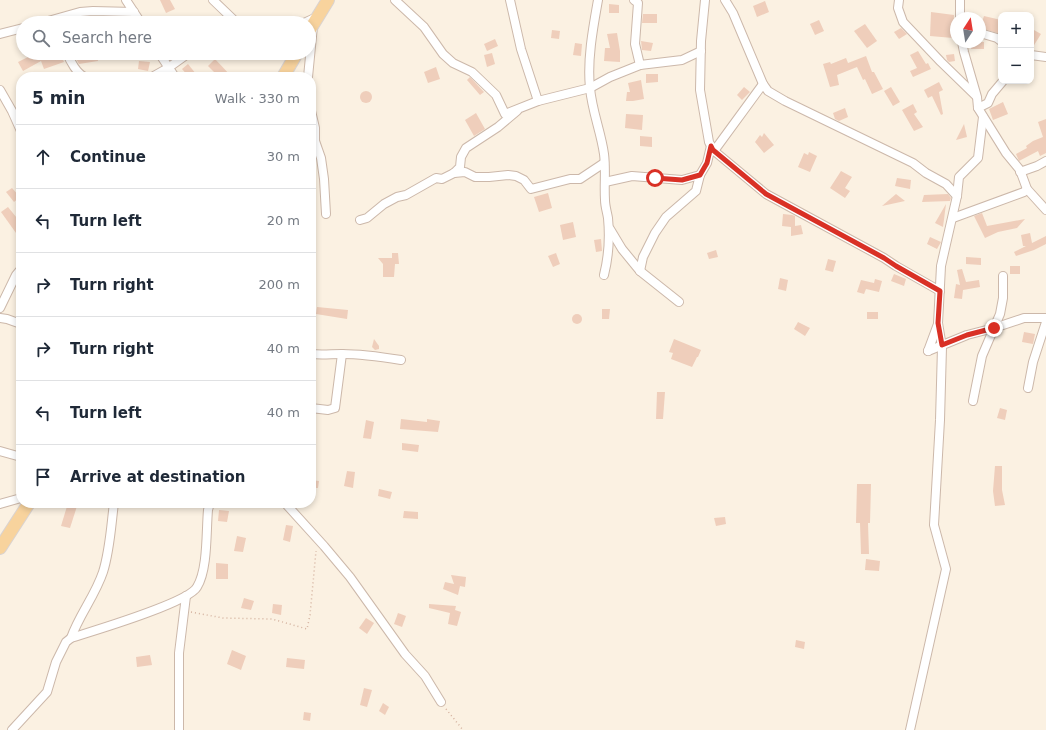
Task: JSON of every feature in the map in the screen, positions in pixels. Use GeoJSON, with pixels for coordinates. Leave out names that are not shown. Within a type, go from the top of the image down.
{"type":"FeatureCollection","features":[{"type":"Feature","properties":{"kind":"main road"},"geometry":{"type":"LineString","coordinates":[[316,17],[328,0]]}},
{"type":"Feature","properties":{"kind":"main road"},"geometry":{"type":"LineString","coordinates":[[286,72],[293,60]]}},
{"type":"Feature","properties":{"kind":"main road"},"geometry":{"type":"LineString","coordinates":[[0,548],[26,508]]}},
{"type":"Feature","properties":{"kind":"street"},"geometry":{"type":"LineString","coordinates":[[126,0],[136,16]]}},
{"type":"Feature","properties":{"kind":"street"},"geometry":{"type":"LineString","coordinates":[[213,0],[230,16]]}},
{"type":"Feature","properties":{"kind":"street"},"geometry":{"type":"LineString","coordinates":[[316,19],[335,0]]}},
{"type":"Feature","properties":{"kind":"street"},"geometry":{"type":"LineString","coordinates":[[395,0],[424,27],[443,54],[454,63],[472,72],[496,96],[505,114],[538,101],[590,88],[610,77],[640,65],[682,60],[701,51]]}},
{"type":"Feature","properties":{"kind":"street"},"geometry":{"type":"LineString","coordinates":[[510,0],[521,49],[538,101]]}},
{"type":"Feature","properties":{"kind":"street"},"geometry":{"type":"LineString","coordinates":[[598,0],[592,29],[590,88],[604,155],[605,202],[609,255],[604,276]]}},
{"type":"Feature","properties":{"kind":"street"},"geometry":{"type":"LineString","coordinates":[[634,0],[638,3],[635,44],[640,65]]}},
{"type":"Feature","properties":{"kind":"street"},"geometry":{"type":"LineString","coordinates":[[705,0],[700,90],[708,136],[712,149],[766,194],[884,258],[940,291]]}},
{"type":"Feature","properties":{"kind":"street"},"geometry":{"type":"LineString","coordinates":[[725,0],[733,13],[763,84],[768,91],[785,101],[913,163],[926,173],[946,184],[957,196]]}},
{"type":"Feature","properties":{"kind":"street"},"geometry":{"type":"LineString","coordinates":[[899,0],[898,8],[904,22],[941,62],[977,97]]}},
{"type":"Feature","properties":{"kind":"street"},"geometry":{"type":"LineString","coordinates":[[960,0],[960,12]]}},
{"type":"Feature","properties":{"kind":"street"},"geometry":{"type":"LineString","coordinates":[[68,16],[80,12],[93,11],[134,12]]}},
{"type":"Feature","properties":{"kind":"street"},"geometry":{"type":"LineString","coordinates":[[0,34],[16,30]]}},
{"type":"Feature","properties":{"kind":"street"},"geometry":{"type":"LineString","coordinates":[[0,34],[16,33]]}},
{"type":"Feature","properties":{"kind":"street"},"geometry":{"type":"LineString","coordinates":[[986,35],[998,39]]}},
{"type":"Feature","properties":{"kind":"street"},"geometry":{"type":"LineString","coordinates":[[963,48],[977,97],[978,108],[1006,153],[1020,172],[1027,189],[1046,210]]}},
{"type":"Feature","properties":{"kind":"street"},"geometry":{"type":"LineString","coordinates":[[1034,56],[1046,57]]}},
{"type":"Feature","properties":{"kind":"street"},"geometry":{"type":"LineString","coordinates":[[70,60],[78,72]]}},
{"type":"Feature","properties":{"kind":"street"},"geometry":{"type":"LineString","coordinates":[[163,60],[171,72]]}},
{"type":"Feature","properties":{"kind":"street"},"geometry":{"type":"LineString","coordinates":[[161,72],[179,60]]}},
{"type":"Feature","properties":{"kind":"street"},"geometry":{"type":"LineString","coordinates":[[308,72],[309,60]]}},
{"type":"Feature","properties":{"kind":"street"},"geometry":{"type":"LineString","coordinates":[[640,271],[643,257],[655,233],[666,217],[696,191],[700,175],[707,163],[712,149],[763,84]]}},
{"type":"Feature","properties":{"kind":"street"},"geometry":{"type":"LineString","coordinates":[[978,108],[988,103],[992,94],[1000,84]]}},
{"type":"Feature","properties":{"kind":"street"},"geometry":{"type":"LineString","coordinates":[[0,90],[16,120]]}},
{"type":"Feature","properties":{"kind":"street"},"geometry":{"type":"LineString","coordinates":[[360,220],[367,218],[384,204],[397,197],[406,196],[436,178],[442,179],[454,172],[460,167],[460,157],[466,148],[498,127],[521,107]]}},
{"type":"Feature","properties":{"kind":"street"},"geometry":{"type":"LineString","coordinates":[[910,730],[946,569],[934,525],[940,420],[942,345],[938,323],[942,266],[953,218],[959,177],[978,158],[983,117]]}},
{"type":"Feature","properties":{"kind":"street"},"geometry":{"type":"LineString","coordinates":[[316,144],[321,158],[323,172],[326,214]]}},
{"type":"Feature","properties":{"kind":"street"},"geometry":{"type":"LineString","coordinates":[[1020,172],[1046,161]]}},
{"type":"Feature","properties":{"kind":"street"},"geometry":{"type":"LineString","coordinates":[[454,172],[465,172],[475,177],[489,178],[508,175],[516,176],[524,180],[531,189],[570,179],[580,179],[604,163]]}},
{"type":"Feature","properties":{"kind":"street"},"geometry":{"type":"LineString","coordinates":[[605,182],[632,176],[682,180],[700,175]]}},
{"type":"Feature","properties":{"kind":"street"},"geometry":{"type":"LineString","coordinates":[[953,218],[1024,192],[1027,189]]}},
{"type":"Feature","properties":{"kind":"street"},"geometry":{"type":"LineString","coordinates":[[608,226],[622,248],[640,271],[679,302]]}},
{"type":"Feature","properties":{"kind":"street"},"geometry":{"type":"LineString","coordinates":[[0,308],[16,275]]}},
{"type":"Feature","properties":{"kind":"street"},"geometry":{"type":"LineString","coordinates":[[973,401],[982,356],[1000,314],[1003,298],[1003,276]]}},
{"type":"Feature","properties":{"kind":"street"},"geometry":{"type":"LineString","coordinates":[[0,318],[7,318],[16,322]]}},
{"type":"Feature","properties":{"kind":"street"},"geometry":{"type":"LineString","coordinates":[[938,323],[928,350],[967,335],[993,329],[1024,318],[1046,318]]}},
{"type":"Feature","properties":{"kind":"street"},"geometry":{"type":"LineString","coordinates":[[1028,388],[1033,362],[1046,322]]}},
{"type":"Feature","properties":{"kind":"street"},"geometry":{"type":"LineString","coordinates":[[316,354],[342,354],[401,360]]}},
{"type":"Feature","properties":{"kind":"street"},"geometry":{"type":"LineString","coordinates":[[316,409],[328,410],[335,408],[342,354]]}},
{"type":"Feature","properties":{"kind":"street"},"geometry":{"type":"LineString","coordinates":[[0,452],[16,456]]}},
{"type":"Feature","properties":{"kind":"street"},"geometry":{"type":"LineString","coordinates":[[0,504],[16,499]]}},
{"type":"Feature","properties":{"kind":"street"},"geometry":{"type":"LineString","coordinates":[[71,638],[76,624],[103,573],[109,549],[113,508]]}},
{"type":"Feature","properties":{"kind":"street"},"geometry":{"type":"LineString","coordinates":[[12,730],[47,692],[56,662],[66,642],[71,638],[152,611],[186,596],[196,589],[202,576],[209,508]]}},
{"type":"Feature","properties":{"kind":"street"},"geometry":{"type":"LineString","coordinates":[[289,508],[350,577],[405,654],[424,676],[441,702]]}},
{"type":"Feature","properties":{"kind":"street"},"geometry":{"type":"LineString","coordinates":[[179,730],[178,653],[186,596]]}},
{"type":"Feature","properties":{"kind":"path"},"geometry":{"type":"LineString","coordinates":[[184,611],[223,618],[272,619],[306,629],[311,607],[317,539]]}},
{"type":"Feature","properties":{"kind":"path"},"geometry":{"type":"LineString","coordinates":[[441,702],[462,730]]}},
{"type":"Feature","properties":{"kind":"building"},"geometry":{"type":"Polygon","coordinates":[[[160,0],[170,0],[175,9],[166,13],[160,0]]]}},
{"type":"Feature","properties":{"kind":"building"},"geometry":{"type":"Polygon","coordinates":[[[765,1],[769,12],[757,17],[753,6],[765,1]]]}},
{"type":"Feature","properties":{"kind":"building"},"geometry":{"type":"Polygon","coordinates":[[[609,4],[619,5],[619,13],[609,13],[609,4]]]}},
{"type":"Feature","properties":{"kind":"building"},"geometry":{"type":"Polygon","coordinates":[[[931,12],[950,14],[950,38],[930,36],[931,12]]]}},
{"type":"Feature","properties":{"kind":"building"},"geometry":{"type":"Polygon","coordinates":[[[643,14],[657,14],[657,23],[642,23],[643,14]]]}},
{"type":"Feature","properties":{"kind":"building"},"geometry":{"type":"Polygon","coordinates":[[[986,16],[998,19],[998,33],[986,30],[986,16]]]}},
{"type":"Feature","properties":{"kind":"building"},"geometry":{"type":"Polygon","coordinates":[[[819,20],[824,31],[815,35],[810,24],[819,20]]]}},
{"type":"Feature","properties":{"kind":"building"},"geometry":{"type":"Polygon","coordinates":[[[865,24],[877,41],[867,48],[854,31],[865,24]]]}},
{"type":"Feature","properties":{"kind":"building"},"geometry":{"type":"Polygon","coordinates":[[[901,28],[907,34],[899,39],[894,32],[901,28]]]}},
{"type":"Feature","properties":{"kind":"building"},"geometry":{"type":"Polygon","coordinates":[[[552,30],[560,31],[559,39],[551,38],[552,30]]]}},
{"type":"Feature","properties":{"kind":"building"},"geometry":{"type":"Polygon","coordinates":[[[1034,30],[1041,34],[1034,45],[1034,30]]]}},
{"type":"Feature","properties":{"kind":"building"},"geometry":{"type":"Polygon","coordinates":[[[617,33],[620,62],[604,61],[605,48],[610,48],[607,34],[617,33]]]}},
{"type":"Feature","properties":{"kind":"building"},"geometry":{"type":"Polygon","coordinates":[[[495,39],[498,46],[487,51],[484,44],[495,39]]]}},
{"type":"Feature","properties":{"kind":"building"},"geometry":{"type":"Polygon","coordinates":[[[641,41],[653,43],[651,51],[642,50],[641,41]]]}},
{"type":"Feature","properties":{"kind":"building"},"geometry":{"type":"Polygon","coordinates":[[[575,43],[582,44],[581,56],[573,55],[575,43]]]}},
{"type":"Feature","properties":{"kind":"building"},"geometry":{"type":"Polygon","coordinates":[[[971,48],[984,48],[984,49],[971,48]]]}},
{"type":"Feature","properties":{"kind":"building"},"geometry":{"type":"Polygon","coordinates":[[[918,51],[931,69],[913,77],[910,71],[917,68],[910,55],[918,51]]]}},
{"type":"Feature","properties":{"kind":"building"},"geometry":{"type":"Polygon","coordinates":[[[492,53],[495,64],[487,67],[484,55],[492,53]]]}},
{"type":"Feature","properties":{"kind":"building"},"geometry":{"type":"Polygon","coordinates":[[[954,54],[955,61],[949,62],[946,55],[954,54]]]}},
{"type":"Feature","properties":{"kind":"building"},"geometry":{"type":"Polygon","coordinates":[[[866,56],[872,72],[874,72],[883,89],[872,94],[857,67],[837,75],[839,85],[830,87],[823,64],[830,62],[831,64],[846,58],[848,63],[866,56]]]}},
{"type":"Feature","properties":{"kind":"building"},"geometry":{"type":"Polygon","coordinates":[[[22,60],[63,60],[64,62],[44,69],[41,61],[23,71],[18,62],[22,60]]]}},
{"type":"Feature","properties":{"kind":"building"},"geometry":{"type":"Polygon","coordinates":[[[77,60],[98,60],[98,61],[79,64],[77,60]]]}},
{"type":"Feature","properties":{"kind":"building"},"geometry":{"type":"Polygon","coordinates":[[[216,60],[227,72],[214,72],[208,66],[216,60]]]}},
{"type":"Feature","properties":{"kind":"building"},"geometry":{"type":"Polygon","coordinates":[[[139,61],[150,62],[148,71],[138,69],[139,61]]]}},
{"type":"Feature","properties":{"kind":"building"},"geometry":{"type":"Polygon","coordinates":[[[188,64],[194,72],[185,72],[182,69],[188,64]]]}},
{"type":"Feature","properties":{"kind":"building"},"geometry":{"type":"Polygon","coordinates":[[[436,67],[440,79],[428,83],[424,72],[436,67]]]}},
{"type":"Feature","properties":{"kind":"building"},"geometry":{"type":"Polygon","coordinates":[[[646,74],[658,74],[658,82],[646,83],[646,74]]]}},
{"type":"Feature","properties":{"kind":"building"},"geometry":{"type":"Polygon","coordinates":[[[470,77],[484,92],[480,95],[467,80],[470,77]]]}},
{"type":"Feature","properties":{"kind":"building"},"geometry":{"type":"Polygon","coordinates":[[[641,80],[644,99],[626,101],[627,92],[630,92],[628,83],[641,80]]]}},
{"type":"Feature","properties":{"kind":"building"},"geometry":{"type":"Polygon","coordinates":[[[939,82],[943,90],[939,92],[943,114],[941,115],[932,96],[928,98],[924,90],[939,82]]]}},
{"type":"Feature","properties":{"kind":"building"},"geometry":{"type":"Polygon","coordinates":[[[744,87],[750,92],[742,100],[737,95],[744,87]]]}},
{"type":"Feature","properties":{"kind":"building"},"geometry":{"type":"Polygon","coordinates":[[[891,87],[900,102],[893,106],[884,91],[891,87]]]}},
{"type":"Feature","properties":{"kind":"building"},"geometry":{"type":"Polygon","coordinates":[[[364,91],[368,91],[372,97],[368,103],[364,103],[360,99],[360,95],[364,91]]]}},
{"type":"Feature","properties":{"kind":"building"},"geometry":{"type":"Polygon","coordinates":[[[1003,102],[1008,114],[993,120],[989,109],[1003,102]]]}},
{"type":"Feature","properties":{"kind":"building"},"geometry":{"type":"Polygon","coordinates":[[[913,104],[917,112],[914,114],[923,127],[914,131],[902,110],[913,104]]]}},
{"type":"Feature","properties":{"kind":"building"},"geometry":{"type":"Polygon","coordinates":[[[845,108],[848,117],[839,121],[835,119],[833,113],[845,108]]]}},
{"type":"Feature","properties":{"kind":"building"},"geometry":{"type":"Polygon","coordinates":[[[476,113],[485,129],[474,136],[465,120],[476,113]]]}},
{"type":"Feature","properties":{"kind":"building"},"geometry":{"type":"Polygon","coordinates":[[[626,114],[643,115],[642,130],[625,128],[626,114]]]}},
{"type":"Feature","properties":{"kind":"building"},"geometry":{"type":"Polygon","coordinates":[[[1046,119],[1046,153],[1040,156],[1038,151],[1019,161],[1016,154],[1027,148],[1026,146],[1033,141],[1043,137],[1038,122],[1046,119]]]}},
{"type":"Feature","properties":{"kind":"building"},"geometry":{"type":"Polygon","coordinates":[[[964,124],[967,137],[956,140],[964,124]]]}},
{"type":"Feature","properties":{"kind":"building"},"geometry":{"type":"Polygon","coordinates":[[[764,133],[774,145],[764,153],[755,142],[760,135],[762,137],[764,133]]]}},
{"type":"Feature","properties":{"kind":"building"},"geometry":{"type":"Polygon","coordinates":[[[640,136],[652,137],[652,147],[640,146],[640,136]]]}},
{"type":"Feature","properties":{"kind":"building"},"geometry":{"type":"Polygon","coordinates":[[[809,152],[817,156],[810,172],[798,167],[804,153],[808,155],[809,152]]]}},
{"type":"Feature","properties":{"kind":"building"},"geometry":{"type":"Polygon","coordinates":[[[841,171],[852,177],[845,188],[850,191],[845,198],[830,188],[841,171]]]}},
{"type":"Feature","properties":{"kind":"building"},"geometry":{"type":"Polygon","coordinates":[[[897,178],[911,180],[910,189],[895,186],[897,178]]]}},
{"type":"Feature","properties":{"kind":"building"},"geometry":{"type":"Polygon","coordinates":[[[12,188],[16,192],[16,200],[14,202],[6,192],[12,188]]]}},
{"type":"Feature","properties":{"kind":"building"},"geometry":{"type":"Polygon","coordinates":[[[548,193],[552,208],[539,212],[534,197],[548,193]]]}},
{"type":"Feature","properties":{"kind":"building"},"geometry":{"type":"Polygon","coordinates":[[[896,194],[905,201],[882,206],[896,194]]]}},
{"type":"Feature","properties":{"kind":"building"},"geometry":{"type":"Polygon","coordinates":[[[948,194],[951,198],[950,201],[922,202],[924,195],[948,194]]]}},
{"type":"Feature","properties":{"kind":"building"},"geometry":{"type":"Polygon","coordinates":[[[946,204],[943,227],[935,223],[946,204]]]}},
{"type":"Feature","properties":{"kind":"building"},"geometry":{"type":"Polygon","coordinates":[[[8,207],[16,217],[16,233],[1,212],[8,207]]]}},
{"type":"Feature","properties":{"kind":"building"},"geometry":{"type":"Polygon","coordinates":[[[982,213],[987,226],[1025,219],[1017,228],[998,232],[985,238],[974,216],[982,213]]]}},
{"type":"Feature","properties":{"kind":"building"},"geometry":{"type":"Polygon","coordinates":[[[783,214],[795,216],[795,226],[801,225],[803,234],[791,236],[791,227],[782,226],[783,214]]]}},
{"type":"Feature","properties":{"kind":"building"},"geometry":{"type":"Polygon","coordinates":[[[573,222],[576,237],[563,240],[560,225],[573,222]]]}},
{"type":"Feature","properties":{"kind":"building"},"geometry":{"type":"Polygon","coordinates":[[[1030,233],[1032,243],[1046,236],[1046,244],[1016,256],[1014,252],[1026,246],[1023,246],[1021,235],[1030,233]]]}},
{"type":"Feature","properties":{"kind":"building"},"geometry":{"type":"Polygon","coordinates":[[[930,237],[941,242],[937,249],[927,244],[930,237]]]}},
{"type":"Feature","properties":{"kind":"building"},"geometry":{"type":"Polygon","coordinates":[[[601,239],[602,251],[596,252],[594,240],[601,239]]]}},
{"type":"Feature","properties":{"kind":"building"},"geometry":{"type":"Polygon","coordinates":[[[716,250],[718,257],[709,259],[707,253],[716,250]]]}},
{"type":"Feature","properties":{"kind":"building"},"geometry":{"type":"Polygon","coordinates":[[[392,253],[398,253],[399,264],[395,264],[394,277],[383,277],[383,264],[378,258],[392,258],[392,253]]]}},
{"type":"Feature","properties":{"kind":"building"},"geometry":{"type":"Polygon","coordinates":[[[556,253],[560,264],[553,267],[548,256],[556,253]]]}},
{"type":"Feature","properties":{"kind":"building"},"geometry":{"type":"Polygon","coordinates":[[[966,257],[981,258],[981,265],[966,264],[966,257]]]}},
{"type":"Feature","properties":{"kind":"building"},"geometry":{"type":"Polygon","coordinates":[[[828,259],[836,261],[833,272],[825,270],[828,259]]]}},
{"type":"Feature","properties":{"kind":"building"},"geometry":{"type":"Polygon","coordinates":[[[1010,266],[1020,266],[1020,274],[1010,274],[1010,266]]]}},
{"type":"Feature","properties":{"kind":"building"},"geometry":{"type":"Polygon","coordinates":[[[962,269],[966,282],[979,280],[980,287],[963,290],[962,299],[954,298],[956,284],[960,285],[957,270],[962,269]]]}},
{"type":"Feature","properties":{"kind":"building"},"geometry":{"type":"Polygon","coordinates":[[[894,274],[906,279],[904,286],[891,281],[894,274]]]}},
{"type":"Feature","properties":{"kind":"building"},"geometry":{"type":"Polygon","coordinates":[[[780,278],[788,280],[786,291],[778,289],[780,278]]]}},
{"type":"Feature","properties":{"kind":"building"},"geometry":{"type":"Polygon","coordinates":[[[875,279],[882,281],[879,292],[866,289],[864,294],[857,292],[861,280],[874,283],[875,279]]]}},
{"type":"Feature","properties":{"kind":"building"},"geometry":{"type":"Polygon","coordinates":[[[317,307],[348,310],[347,319],[316,314],[317,307]]]}},
{"type":"Feature","properties":{"kind":"building"},"geometry":{"type":"Polygon","coordinates":[[[602,309],[610,309],[609,319],[602,319],[602,309]]]}},
{"type":"Feature","properties":{"kind":"building"},"geometry":{"type":"Polygon","coordinates":[[[867,312],[878,312],[878,319],[867,319],[867,312]]]}},
{"type":"Feature","properties":{"kind":"building"},"geometry":{"type":"Polygon","coordinates":[[[575,314],[579,314],[581,315],[581,323],[575,324],[572,321],[572,317],[575,314]]]}},
{"type":"Feature","properties":{"kind":"building"},"geometry":{"type":"Polygon","coordinates":[[[798,322],[810,328],[805,336],[794,329],[798,322]]]}},
{"type":"Feature","properties":{"kind":"building"},"geometry":{"type":"Polygon","coordinates":[[[1024,332],[1035,334],[1033,344],[1022,342],[1024,332]]]}},
{"type":"Feature","properties":{"kind":"building"},"geometry":{"type":"Polygon","coordinates":[[[374,339],[379,346],[379,349],[375,350],[372,347],[374,339]]]}},
{"type":"Feature","properties":{"kind":"building"},"geometry":{"type":"Polygon","coordinates":[[[674,339],[701,350],[692,367],[671,359],[673,353],[669,352],[674,339]]]}},
{"type":"Feature","properties":{"kind":"building"},"geometry":{"type":"Polygon","coordinates":[[[657,392],[665,392],[663,419],[656,419],[657,392]]]}},
{"type":"Feature","properties":{"kind":"building"},"geometry":{"type":"Polygon","coordinates":[[[1000,408],[1007,410],[1005,420],[997,418],[1000,408]]]}},
{"type":"Feature","properties":{"kind":"building"},"geometry":{"type":"Polygon","coordinates":[[[401,419],[427,422],[427,419],[440,421],[438,432],[400,429],[401,419]]]}},
{"type":"Feature","properties":{"kind":"building"},"geometry":{"type":"Polygon","coordinates":[[[366,420],[374,422],[371,439],[363,438],[366,420]]]}},
{"type":"Feature","properties":{"kind":"building"},"geometry":{"type":"Polygon","coordinates":[[[402,443],[419,445],[418,452],[402,450],[402,443]]]}},
{"type":"Feature","properties":{"kind":"building"},"geometry":{"type":"Polygon","coordinates":[[[995,466],[1002,466],[1002,490],[1005,505],[995,506],[993,491],[995,466]]]}},
{"type":"Feature","properties":{"kind":"building"},"geometry":{"type":"Polygon","coordinates":[[[347,471],[355,472],[353,488],[344,486],[347,471]]]}},
{"type":"Feature","properties":{"kind":"building"},"geometry":{"type":"Polygon","coordinates":[[[316,481],[319,481],[318,488],[316,488],[316,481]]]}},
{"type":"Feature","properties":{"kind":"building"},"geometry":{"type":"Polygon","coordinates":[[[857,484],[871,484],[870,523],[868,523],[869,554],[861,554],[860,523],[856,523],[857,484]]]}},
{"type":"Feature","properties":{"kind":"building"},"geometry":{"type":"Polygon","coordinates":[[[379,489],[392,492],[390,499],[378,496],[379,489]]]}},
{"type":"Feature","properties":{"kind":"building"},"geometry":{"type":"Polygon","coordinates":[[[66,508],[76,508],[70,528],[61,526],[66,508]]]}},
{"type":"Feature","properties":{"kind":"building"},"geometry":{"type":"Polygon","coordinates":[[[219,510],[229,511],[227,522],[218,521],[219,510]]]}},
{"type":"Feature","properties":{"kind":"building"},"geometry":{"type":"Polygon","coordinates":[[[404,511],[418,512],[418,519],[403,518],[404,511]]]}},
{"type":"Feature","properties":{"kind":"building"},"geometry":{"type":"Polygon","coordinates":[[[725,517],[726,524],[716,526],[714,518],[725,517]]]}},
{"type":"Feature","properties":{"kind":"building"},"geometry":{"type":"Polygon","coordinates":[[[286,525],[293,526],[290,542],[283,540],[286,525]]]}},
{"type":"Feature","properties":{"kind":"building"},"geometry":{"type":"Polygon","coordinates":[[[237,536],[246,538],[243,552],[234,551],[237,536]]]}},
{"type":"Feature","properties":{"kind":"building"},"geometry":{"type":"Polygon","coordinates":[[[866,559],[880,561],[879,571],[865,570],[866,559]]]}},
{"type":"Feature","properties":{"kind":"building"},"geometry":{"type":"Polygon","coordinates":[[[216,563],[228,564],[228,579],[216,579],[216,563]]]}},
{"type":"Feature","properties":{"kind":"building"},"geometry":{"type":"Polygon","coordinates":[[[451,575],[466,577],[465,587],[460,586],[458,595],[443,589],[445,582],[454,584],[451,575]]]}},
{"type":"Feature","properties":{"kind":"building"},"geometry":{"type":"Polygon","coordinates":[[[244,598],[254,601],[251,610],[241,608],[244,598]]]}},
{"type":"Feature","properties":{"kind":"building"},"geometry":{"type":"Polygon","coordinates":[[[273,604],[282,605],[281,615],[272,613],[273,604]]]}},
{"type":"Feature","properties":{"kind":"building"},"geometry":{"type":"Polygon","coordinates":[[[429,604],[456,606],[455,610],[461,612],[457,626],[448,624],[450,613],[429,608],[429,604]]]}},
{"type":"Feature","properties":{"kind":"building"},"geometry":{"type":"Polygon","coordinates":[[[398,613],[406,616],[402,627],[394,624],[398,613]]]}},
{"type":"Feature","properties":{"kind":"building"},"geometry":{"type":"Polygon","coordinates":[[[366,618],[374,623],[367,634],[359,628],[366,618]]]}},
{"type":"Feature","properties":{"kind":"building"},"geometry":{"type":"Polygon","coordinates":[[[796,640],[805,642],[804,649],[795,647],[796,640]]]}},
{"type":"Feature","properties":{"kind":"building"},"geometry":{"type":"Polygon","coordinates":[[[232,650],[246,656],[241,670],[227,664],[232,650]]]}},
{"type":"Feature","properties":{"kind":"building"},"geometry":{"type":"Polygon","coordinates":[[[150,655],[152,665],[137,667],[136,657],[150,655]]]}},
{"type":"Feature","properties":{"kind":"building"},"geometry":{"type":"Polygon","coordinates":[[[287,658],[305,660],[304,669],[286,667],[287,658]]]}},
{"type":"Feature","properties":{"kind":"building"},"geometry":{"type":"Polygon","coordinates":[[[364,688],[372,690],[367,707],[360,705],[364,688]]]}},
{"type":"Feature","properties":{"kind":"building"},"geometry":{"type":"Polygon","coordinates":[[[383,703],[389,707],[385,715],[379,711],[383,703]]]}},
{"type":"Feature","properties":{"kind":"building"},"geometry":{"type":"Polygon","coordinates":[[[304,712],[311,713],[310,721],[303,720],[304,712]]]}},
{"type":"Feature","properties":{"kind":"route"},"geometry":{"type":"LineString","coordinates":[[655,178],[682,180],[700,175],[707,163],[711,146],[713,150],[766,194],[884,258],[940,291],[938,323],[942,345],[967,335],[994,328]]}}]}
